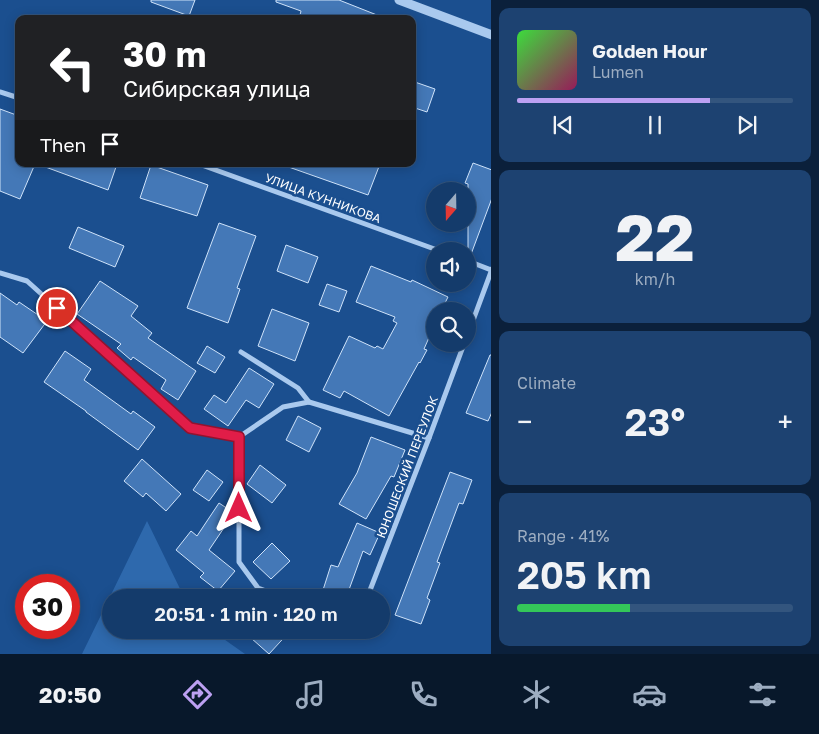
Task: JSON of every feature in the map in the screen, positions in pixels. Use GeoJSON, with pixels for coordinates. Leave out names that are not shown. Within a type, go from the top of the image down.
{"type":"FeatureCollection","features":[{"type":"Feature","properties":{"kind":"street"},"geometry":{"type":"LineString","coordinates":[[399,0],[491,35]]}},
{"type":"Feature","properties":{"kind":"street"},"geometry":{"type":"LineString","coordinates":[[0,92],[15,97]]}},
{"type":"Feature","properties":{"kind":"street","name":"УЛИЦА КУННИКОВА"},"geometry":{"type":"LineString","coordinates":[[207,167],[426,246]]}},
{"type":"Feature","properties":{"kind":"street"},"geometry":{"type":"LineString","coordinates":[[476,264],[491,269],[476,311]]}},
{"type":"Feature","properties":{"kind":"street"},"geometry":{"type":"LineString","coordinates":[[0,273],[27,281],[190,428],[239,437],[283,407],[309,402],[429,438]]}},
{"type":"Feature","properties":{"kind":"street"},"geometry":{"type":"LineString","coordinates":[[241,352],[298,388],[309,402]]}},
{"type":"Feature","properties":{"kind":"street","name":"ЮНОШЕСКИЙ ПЕРЕУЛОК"},"geometry":{"type":"LineString","coordinates":[[370,589],[461,352]]}},
{"type":"Feature","properties":{"kind":"street"},"geometry":{"type":"LineString","coordinates":[[239,437],[239,562],[261,589]]}},
{"type":"Feature","properties":{"kind":"shaded area"},"geometry":{"type":"Polygon","coordinates":[[[147,521],[180,589],[114,589],[147,521]]]}},
{"type":"Feature","properties":{"kind":"shaded area"},"geometry":{"type":"Polygon","coordinates":[[[102,613],[102,639],[224,639],[245,654],[82,654],[102,613]]]}},
{"type":"Feature","properties":{"kind":"building"},"geometry":{"type":"Polygon","coordinates":[[[151,0],[195,0],[189,15],[151,2],[151,0]]]}},
{"type":"Feature","properties":{"kind":"building"},"geometry":{"type":"Polygon","coordinates":[[[276,0],[339,0],[377,15],[300,15],[301,11],[276,2],[276,0]]]}},
{"type":"Feature","properties":{"kind":"building"},"geometry":{"type":"Polygon","coordinates":[[[416,82],[435,89],[427,112],[416,108],[416,82]]]}},
{"type":"Feature","properties":{"kind":"building"},"geometry":{"type":"Polygon","coordinates":[[[0,109],[15,115],[15,167],[34,167],[20,199],[0,191],[0,109]]]}},
{"type":"Feature","properties":{"kind":"building"},"geometry":{"type":"Polygon","coordinates":[[[473,163],[491,170],[491,201],[476,242],[468,242],[468,232],[476,232],[476,182],[465,182],[473,163]]]}},
{"type":"Feature","properties":{"kind":"building"},"geometry":{"type":"Polygon","coordinates":[[[45,167],[116,167],[108,190],[45,167]]]}},
{"type":"Feature","properties":{"kind":"building"},"geometry":{"type":"Polygon","coordinates":[[[150,167],[157,167],[208,185],[197,216],[140,198],[150,167]]]}},
{"type":"Feature","properties":{"kind":"building"},"geometry":{"type":"Polygon","coordinates":[[[289,167],[379,167],[368,195],[289,167]]]}},
{"type":"Feature","properties":{"kind":"building"},"geometry":{"type":"Polygon","coordinates":[[[219,223],[256,236],[237,288],[240,289],[228,323],[187,308],[219,223]]]}},
{"type":"Feature","properties":{"kind":"building"},"geometry":{"type":"Polygon","coordinates":[[[78,227],[124,246],[115,267],[69,248],[78,227]]]}},
{"type":"Feature","properties":{"kind":"building"},"geometry":{"type":"Polygon","coordinates":[[[286,245],[318,257],[308,283],[277,271],[286,245]]]}},
{"type":"Feature","properties":{"kind":"building"},"geometry":{"type":"Polygon","coordinates":[[[371,266],[426,287],[426,292],[437,292],[448,297],[446,302],[426,302],[426,344],[424,349],[426,352],[389,416],[344,391],[340,398],[323,390],[349,336],[375,348],[377,346],[383,349],[397,323],[393,321],[395,317],[356,302],[371,266]]]}},
{"type":"Feature","properties":{"kind":"building"},"geometry":{"type":"Polygon","coordinates":[[[100,281],[138,306],[131,316],[152,333],[148,338],[196,371],[178,400],[161,389],[166,380],[133,357],[131,360],[117,348],[121,344],[77,314],[100,281]]]}},
{"type":"Feature","properties":{"kind":"building"},"geometry":{"type":"Polygon","coordinates":[[[327,284],[347,291],[339,312],[319,305],[327,284]]]}},
{"type":"Feature","properties":{"kind":"building"},"geometry":{"type":"Polygon","coordinates":[[[0,293],[17,305],[19,302],[47,321],[23,353],[0,337],[0,293]]]}},
{"type":"Feature","properties":{"kind":"building"},"geometry":{"type":"Polygon","coordinates":[[[272,309],[309,323],[295,361],[258,346],[272,309]]]}},
{"type":"Feature","properties":{"kind":"building"},"geometry":{"type":"Polygon","coordinates":[[[207,346],[225,357],[215,373],[197,363],[207,346]]]}},
{"type":"Feature","properties":{"kind":"building"},"geometry":{"type":"Polygon","coordinates":[[[65,351],[91,369],[84,380],[131,414],[133,411],[155,427],[138,450],[44,382],[65,351]]]}},
{"type":"Feature","properties":{"kind":"building"},"geometry":{"type":"Polygon","coordinates":[[[491,355],[491,414],[488,421],[466,413],[491,355]]]}},
{"type":"Feature","properties":{"kind":"building"},"geometry":{"type":"Polygon","coordinates":[[[249,368],[274,384],[259,408],[246,400],[228,426],[204,409],[214,395],[226,403],[249,368]]]}},
{"type":"Feature","properties":{"kind":"building"},"geometry":{"type":"Polygon","coordinates":[[[298,416],[321,428],[309,452],[286,440],[298,416]]]}},
{"type":"Feature","properties":{"kind":"building"},"geometry":{"type":"Polygon","coordinates":[[[371,437],[405,450],[394,477],[391,476],[366,519],[339,504],[357,473],[371,437]]]}},
{"type":"Feature","properties":{"kind":"building"},"geometry":{"type":"Polygon","coordinates":[[[142,459],[181,494],[166,511],[146,493],[143,497],[124,481],[142,459]]]}},
{"type":"Feature","properties":{"kind":"building"},"geometry":{"type":"Polygon","coordinates":[[[260,465],[286,485],[272,503],[247,484],[260,465]]]}},
{"type":"Feature","properties":{"kind":"building"},"geometry":{"type":"Polygon","coordinates":[[[207,470],[223,482],[209,501],[193,490],[207,470]]]}},
{"type":"Feature","properties":{"kind":"building"},"geometry":{"type":"Polygon","coordinates":[[[450,472],[472,480],[463,504],[459,503],[437,562],[440,563],[427,598],[430,600],[421,624],[395,615],[450,472]]]}},
{"type":"Feature","properties":{"kind":"building"},"geometry":{"type":"Polygon","coordinates":[[[219,503],[234,513],[209,550],[235,571],[220,589],[215,589],[200,577],[204,573],[176,550],[191,531],[197,536],[219,503]]]}},
{"type":"Feature","properties":{"kind":"building"},"geometry":{"type":"Polygon","coordinates":[[[357,523],[380,533],[370,555],[363,551],[349,589],[323,589],[331,565],[338,567],[357,523]]]}},
{"type":"Feature","properties":{"kind":"building"},"geometry":{"type":"Polygon","coordinates":[[[272,543],[290,561],[271,579],[253,562],[272,543]]]}},
{"type":"Feature","properties":{"kind":"building"},"geometry":{"type":"Polygon","coordinates":[[[252,639],[283,639],[269,654],[252,639]]]}},
{"type":"Feature","properties":{"kind":"route"},"geometry":{"type":"LineString","coordinates":[[57,308],[190,428],[239,437],[239,508]]}}]}
